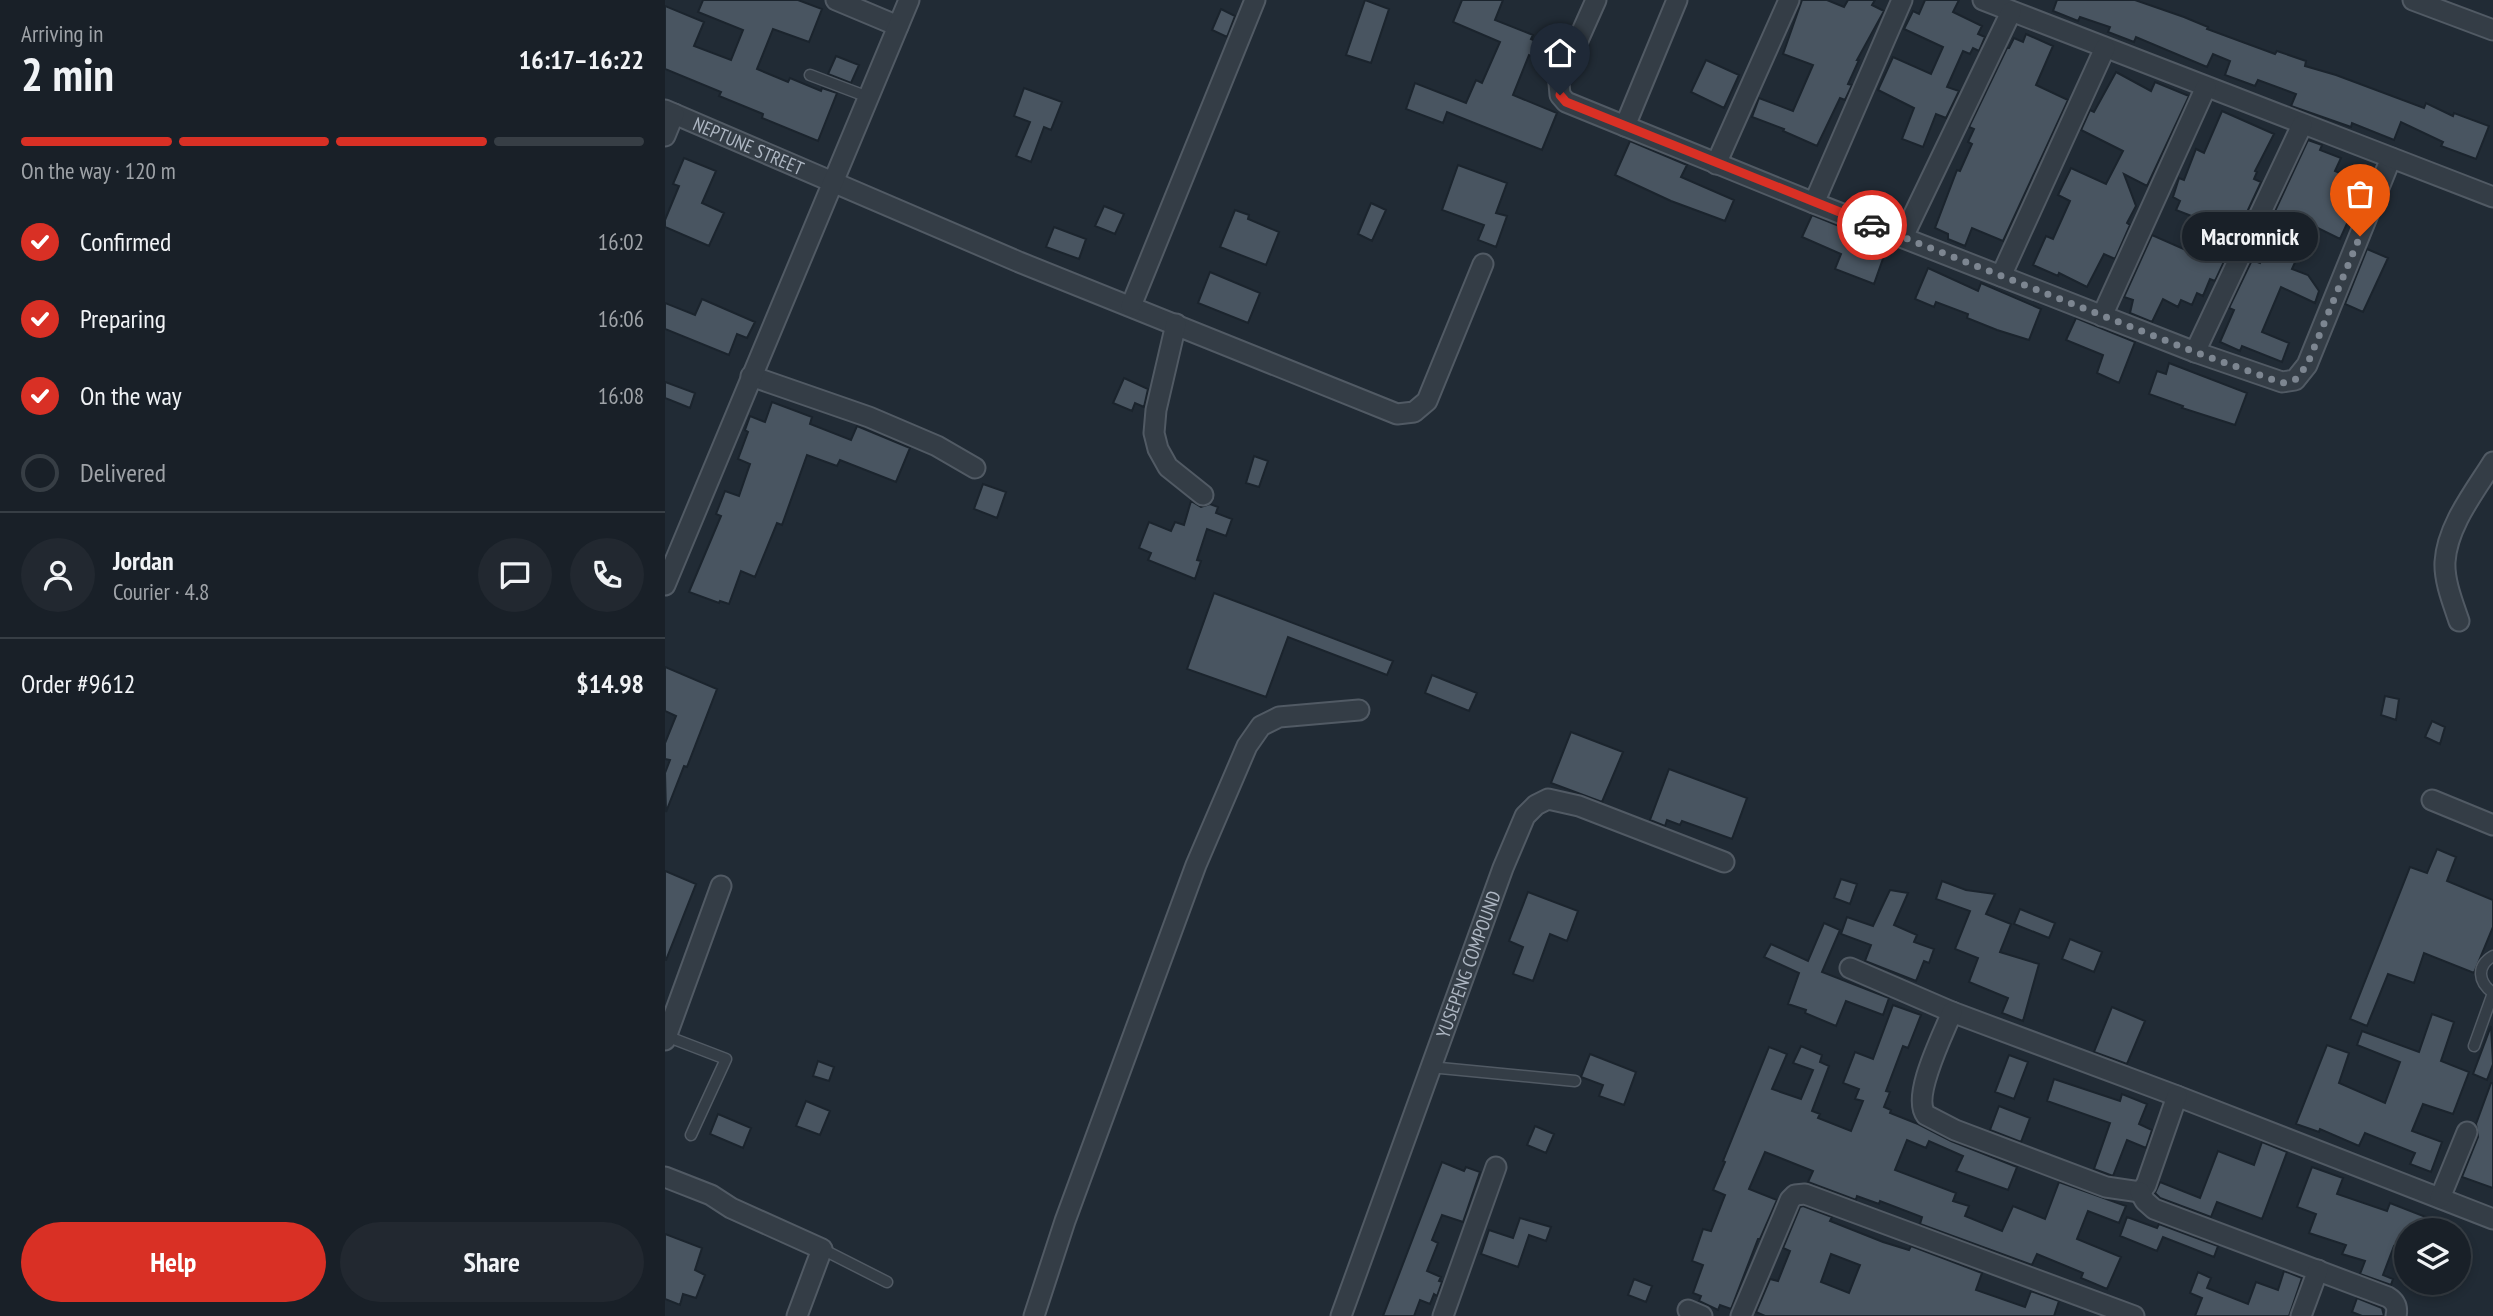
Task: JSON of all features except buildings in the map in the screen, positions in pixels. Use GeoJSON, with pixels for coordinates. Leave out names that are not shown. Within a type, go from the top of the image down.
{"type":"FeatureCollection","features":[{"type":"Feature","properties":{"kind":"street"},"geometry":{"type":"LineString","coordinates":[[835,0],[898,26]]}},
{"type":"Feature","properties":{"kind":"street"},"geometry":{"type":"LineString","coordinates":[[665,585],[909,0]]}},
{"type":"Feature","properties":{"kind":"street"},"geometry":{"type":"LineString","coordinates":[[1131,306],[1255,0]]}},
{"type":"Feature","properties":{"kind":"street"},"geometry":{"type":"LineString","coordinates":[[1596,0],[1559,83],[1560,95],[1566,102],[1814,203],[2195,352],[2282,383],[2300,376],[2391,158]]}},
{"type":"Feature","properties":{"kind":"street"},"geometry":{"type":"LineString","coordinates":[[1625,126],[1678,0]]}},
{"type":"Feature","properties":{"kind":"street"},"geometry":{"type":"LineString","coordinates":[[1716,164],[1789,0]]}},
{"type":"Feature","properties":{"kind":"street"},"geometry":{"type":"LineString","coordinates":[[1814,203],[1902,0]]}},
{"type":"Feature","properties":{"kind":"street"},"geometry":{"type":"LineString","coordinates":[[1983,0],[2493,197]]}},
{"type":"Feature","properties":{"kind":"street"},"geometry":{"type":"LineString","coordinates":[[2413,0],[2456,8],[2493,30]]}},
{"type":"Feature","properties":{"kind":"street"},"geometry":{"type":"LineString","coordinates":[[1903,237],[2011,12]]}},
{"type":"Feature","properties":{"kind":"street"},"geometry":{"type":"LineString","coordinates":[[2001,276],[2105,48]]}},
{"type":"Feature","properties":{"kind":"street"},"geometry":{"type":"LineString","coordinates":[[2102,316],[2206,87]]}},
{"type":"Feature","properties":{"kind":"street"},"geometry":{"type":"LineString","coordinates":[[665,136],[669,112]]}},
{"type":"Feature","properties":{"kind":"street","name":"NEPTUNE STREET"},"geometry":{"type":"LineString","coordinates":[[669,112],[1019,262],[1397,414],[1406,414],[1421,408],[1427,401],[1483,264]]}},
{"type":"Feature","properties":{"kind":"street"},"geometry":{"type":"LineString","coordinates":[[2195,352],[2302,125]]}},
{"type":"Feature","properties":{"kind":"street"},"geometry":{"type":"LineString","coordinates":[[1176,324],[1156,410],[1154,433],[1168,467],[1203,495]]}},
{"type":"Feature","properties":{"kind":"street"},"geometry":{"type":"LineString","coordinates":[[751,376],[869,417],[937,446],[975,468]]}},
{"type":"Feature","properties":{"kind":"street"},"geometry":{"type":"LineString","coordinates":[[2459,621],[2446,574],[2447,547],[2454,529],[2493,462]]}},
{"type":"Feature","properties":{"kind":"street"},"geometry":{"type":"LineString","coordinates":[[1034,1316],[1065,1221],[1196,864],[1247,746],[1261,726],[1279,717],[1359,710]]}},
{"type":"Feature","properties":{"kind":"street","name":"YUSEPENG COMPOUND"},"geometry":{"type":"LineString","coordinates":[[1341,1316],[1503,868],[1525,816],[1536,805],[1548,799],[1579,806],[1724,862]]}},
{"type":"Feature","properties":{"kind":"street"},"geometry":{"type":"LineString","coordinates":[[2432,800],[2493,825]]}},
{"type":"Feature","properties":{"kind":"street"},"geometry":{"type":"LineString","coordinates":[[666,1038],[721,886]]}},
{"type":"Feature","properties":{"kind":"street"},"geometry":{"type":"LineString","coordinates":[[1850,968],[1952,1012],[2493,1219]]}},
{"type":"Feature","properties":{"kind":"street"},"geometry":{"type":"LineString","coordinates":[[1952,1012],[1924,1087],[1921,1103],[1926,1115],[1955,1130],[2106,1187],[2140,1192]]}},
{"type":"Feature","properties":{"kind":"street"},"geometry":{"type":"LineString","coordinates":[[2140,1192],[2146,1185],[2177,1096]]}},
{"type":"Feature","properties":{"kind":"street"},"geometry":{"type":"LineString","coordinates":[[2440,1198],[2467,1132]]}},
{"type":"Feature","properties":{"kind":"street"},"geometry":{"type":"LineString","coordinates":[[1443,1316],[1496,1167]]}},
{"type":"Feature","properties":{"kind":"street"},"geometry":{"type":"LineString","coordinates":[[665,1177],[711,1195],[731,1208],[822,1249],[797,1316]]}},
{"type":"Feature","properties":{"kind":"street"},"geometry":{"type":"LineString","coordinates":[[2140,1192],[2154,1209],[2388,1297],[2395,1301],[2396,1316]]}},
{"type":"Feature","properties":{"kind":"street"},"geometry":{"type":"LineString","coordinates":[[1741,1316],[1790,1200],[1795,1195],[1805,1194],[2134,1316]]}},
{"type":"Feature","properties":{"kind":"street"},"geometry":{"type":"LineString","coordinates":[[2301,1316],[2318,1270]]}},
{"type":"Feature","properties":{"kind":"lane"},"geometry":{"type":"LineString","coordinates":[[810,75],[869,97]]}},
{"type":"Feature","properties":{"kind":"lane"},"geometry":{"type":"LineString","coordinates":[[2474,1046],[2493,993],[2484,986],[2480,976],[2482,965],[2493,956]]}},
{"type":"Feature","properties":{"kind":"lane"},"geometry":{"type":"LineString","coordinates":[[666,1038],[726,1059],[691,1135]]}},
{"type":"Feature","properties":{"kind":"lane"},"geometry":{"type":"LineString","coordinates":[[1430,1067],[1575,1081]]}},
{"type":"Feature","properties":{"kind":"lane"},"geometry":{"type":"LineString","coordinates":[[822,1249],[887,1282]]}},
{"type":"Feature","properties":{"kind":"way so far"},"geometry":{"type":"LineString","coordinates":[[1872,225],[2195,352],[2282,383],[2295,380],[2307,365],[2360,236]]}},
{"type":"Feature","properties":{"kind":"place","name":"Macromnick"},"geometry":{"type":"Point","coordinates":[2360,236]}},
{"type":"Feature","properties":{"kind":"route"},"geometry":{"type":"LineString","coordinates":[[1560,95],[1566,102],[1872,225]]}}]}
